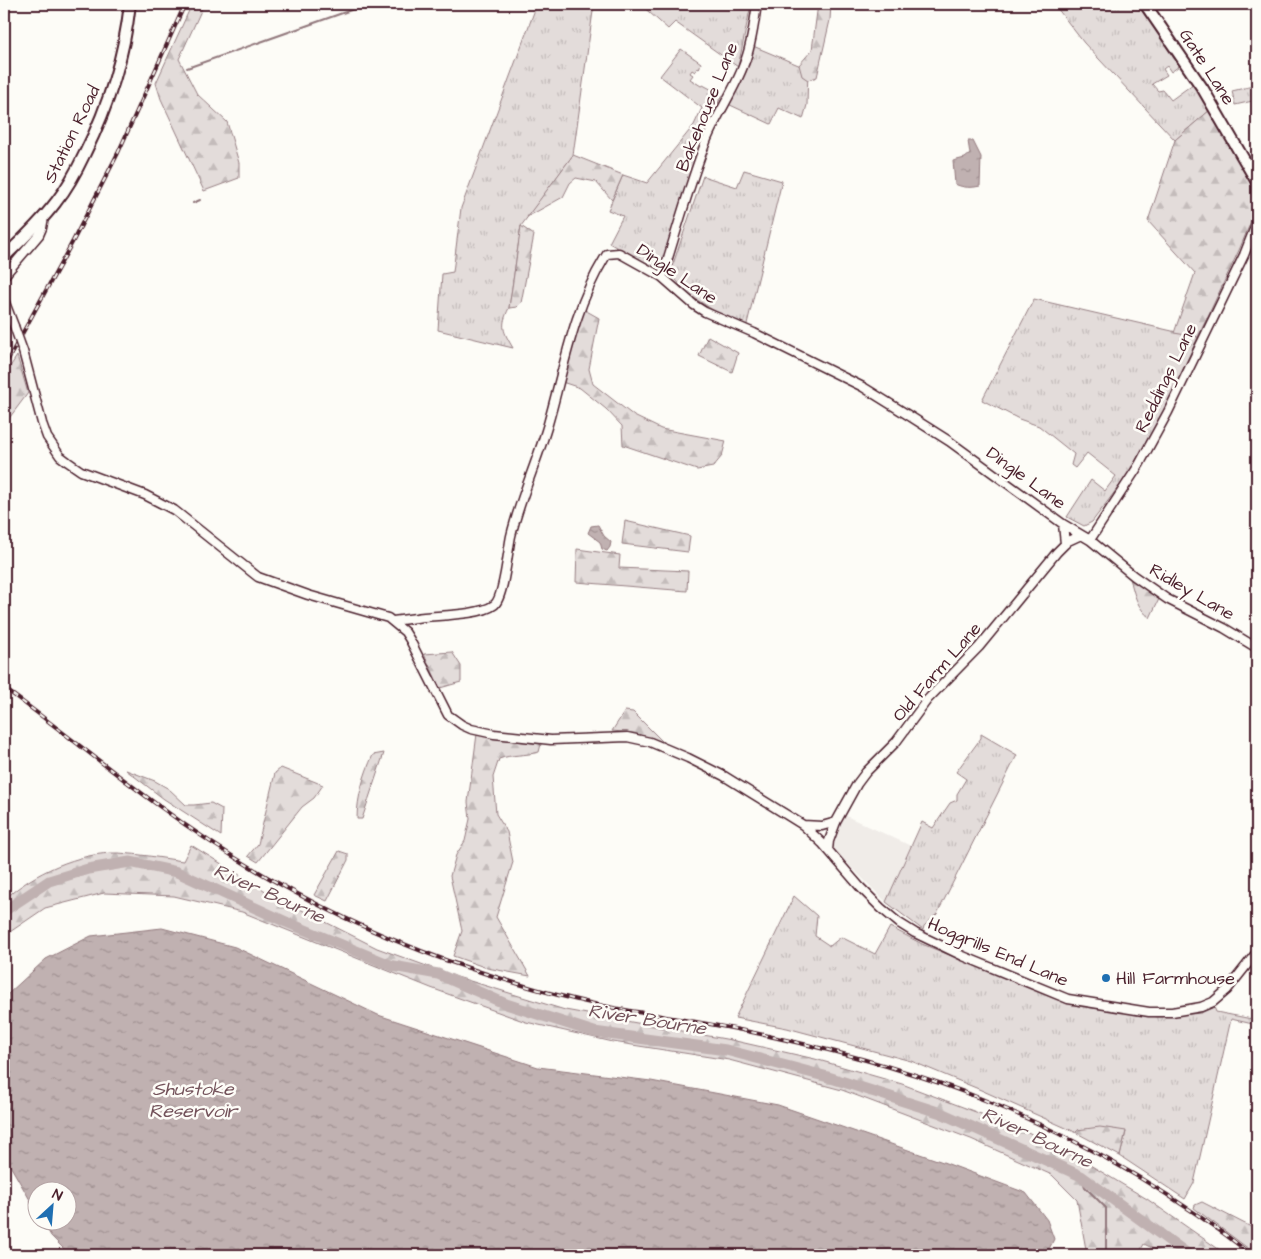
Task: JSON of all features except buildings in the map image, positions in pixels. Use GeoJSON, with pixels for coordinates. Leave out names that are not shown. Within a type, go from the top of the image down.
{"type":"FeatureCollection","features":[{"type":"Feature","properties":{"kind":"street","name":"Station Road"},"geometry":{"type":"LineString","coordinates":[[4,257],[44,217],[69,183],[105,111],[124,50],[130,4]]}},
{"type":"Feature","properties":{"kind":"street","name":"Bakehouse Lane"},"geometry":{"type":"LineString","coordinates":[[662,278],[682,210],[706,141],[746,59],[757,4]]}},
{"type":"Feature","properties":{"kind":"street","name":"Gate Lane"},"geometry":{"type":"LineString","coordinates":[[1145,4],[1203,89],[1256,178]]}},
{"type":"Feature","properties":{"kind":"street"},"geometry":{"type":"LineString","coordinates":[[4,276],[39,235],[44,217]]}},
{"type":"Feature","properties":{"kind":"street","name":"Reddings Lane"},"geometry":{"type":"LineString","coordinates":[[1090,540],[1139,465],[1168,412],[1244,255],[1257,222]]}},
{"type":"Feature","properties":{"kind":"street","name":"Dingle Lane"},"geometry":{"type":"LineString","coordinates":[[393,621],[481,610],[494,606],[498,600],[515,518],[547,426],[573,328],[607,254],[619,253],[662,278],[705,312],[754,333],[854,383],[949,441],[1063,524],[1090,540]]}},
{"type":"Feature","properties":{"kind":"street"},"geometry":{"type":"LineString","coordinates":[[4,300],[23,352],[47,437],[60,456],[74,467],[144,494],[174,510],[258,577],[308,595],[382,616],[393,621]]}},
{"type":"Feature","properties":{"kind":"street"},"geometry":{"type":"LineString","coordinates":[[1063,524],[1065,544]]}},
{"type":"Feature","properties":{"kind":"street","name":"Old Farm Lane"},"geometry":{"type":"LineString","coordinates":[[828,850],[836,822],[857,784],[866,772],[896,742],[927,700],[979,647],[1065,544],[1081,535]]}},
{"type":"Feature","properties":{"kind":"street","name":"Ridley Lane"},"geometry":{"type":"LineString","coordinates":[[1090,540],[1134,576],[1168,599],[1224,628],[1257,648]]}},
{"type":"Feature","properties":{"kind":"street"},"geometry":{"type":"LineString","coordinates":[[405,632],[415,618]]}},
{"type":"Feature","properties":{"kind":"street","name":"Hoggrills End Lane"},"geometry":{"type":"LineString","coordinates":[[393,621],[405,632],[448,715],[462,726],[494,734],[552,740],[580,740],[620,736],[637,738],[664,747],[713,770],[803,825],[881,908],[915,934],[1068,999],[1149,1012],[1172,1012],[1201,1007],[1219,998],[1257,952]]}},
{"type":"Feature","properties":{"kind":"street"},"geometry":{"type":"LineString","coordinates":[[803,825],[822,826],[836,822]]}},
{"type":"Feature","properties":{"kind":"shaded area"},"geometry":{"type":"Polygon","coordinates":[[[844,815],[911,846],[886,902],[833,849],[844,815]]]}},
{"type":"Feature","properties":{"kind":"green space"},"geometry":{"type":"Polygon","coordinates":[[[192,4],[204,4],[179,59],[197,94],[227,122],[239,163],[239,178],[204,191],[161,99],[156,83],[192,4]]]}},
{"type":"Feature","properties":{"kind":"green space"},"geometry":{"type":"Polygon","coordinates":[[[537,4],[594,4],[573,155],[521,226],[509,308],[504,319],[505,333],[513,348],[438,330],[442,274],[453,272],[461,208],[537,4]]]}},
{"type":"Feature","properties":{"kind":"green space"},"geometry":{"type":"Polygon","coordinates":[[[640,4],[751,4],[738,67],[675,22],[668,29],[640,4]]]}},
{"type":"Feature","properties":{"kind":"green space"},"geometry":{"type":"Polygon","coordinates":[[[818,4],[831,4],[830,20],[817,77],[808,80],[802,76],[799,65],[812,50],[818,4]]]}},
{"type":"Feature","properties":{"kind":"green space"},"geometry":{"type":"Polygon","coordinates":[[[1059,4],[1142,4],[1182,64],[1171,72],[1167,66],[1163,69],[1167,75],[1152,84],[1158,91],[1163,90],[1171,100],[1193,84],[1210,110],[1175,140],[1084,43],[1057,8],[1059,4]]]}},
{"type":"Feature","properties":{"kind":"green space"},"geometry":{"type":"Polygon","coordinates":[[[753,46],[808,69],[807,105],[803,119],[779,108],[771,124],[728,104],[746,72],[753,46]]]}},
{"type":"Feature","properties":{"kind":"green space"},"geometry":{"type":"Polygon","coordinates":[[[681,49],[701,63],[699,69],[697,68],[695,72],[692,70],[690,73],[693,75],[690,79],[722,95],[702,138],[659,272],[609,243],[623,216],[608,210],[623,175],[647,183],[694,125],[702,108],[660,76],[681,49]]]}},
{"type":"Feature","properties":{"kind":"green space"},"geometry":{"type":"Polygon","coordinates":[[[1257,85],[1257,100],[1235,105],[1232,91],[1257,85]]]}},
{"type":"Feature","properties":{"kind":"green space"},"geometry":{"type":"Polygon","coordinates":[[[1210,110],[1257,194],[1257,207],[1198,337],[1174,333],[1195,273],[1148,221],[1175,140],[1210,110]]]}},
{"type":"Feature","properties":{"kind":"green space"},"geometry":{"type":"Polygon","coordinates":[[[573,155],[623,175],[612,200],[596,182],[576,178],[570,183],[563,197],[527,217],[573,155]]]}},
{"type":"Feature","properties":{"kind":"green space"},"geometry":{"type":"Polygon","coordinates":[[[744,170],[782,181],[746,328],[688,294],[670,273],[703,176],[737,187],[744,170]]]}},
{"type":"Feature","properties":{"kind":"green space"},"geometry":{"type":"Polygon","coordinates":[[[521,226],[534,235],[521,303],[517,307],[509,308],[521,226]]]}},
{"type":"Feature","properties":{"kind":"green space"},"geometry":{"type":"Polygon","coordinates":[[[1034,299],[1198,337],[1166,406],[1129,473],[1092,522],[1084,526],[1067,517],[1091,480],[1105,491],[1116,476],[1087,453],[1075,468],[1071,465],[1074,454],[1039,426],[1019,419],[982,400],[1034,299]]]}},
{"type":"Feature","properties":{"kind":"green space"},"geometry":{"type":"Polygon","coordinates":[[[583,309],[599,318],[589,369],[593,384],[634,416],[661,429],[726,441],[722,456],[713,467],[697,470],[623,445],[622,426],[606,409],[580,388],[562,382],[583,309]]]}},
{"type":"Feature","properties":{"kind":"green space"},"geometry":{"type":"Polygon","coordinates":[[[708,336],[738,353],[732,372],[699,356],[708,336]]]}},
{"type":"Feature","properties":{"kind":"green space"},"geometry":{"type":"Polygon","coordinates":[[[17,356],[28,393],[4,425],[4,376],[17,356]]]}},
{"type":"Feature","properties":{"kind":"green space"},"geometry":{"type":"Polygon","coordinates":[[[625,521],[690,536],[688,552],[622,544],[625,521]]]}},
{"type":"Feature","properties":{"kind":"green space"},"geometry":{"type":"Polygon","coordinates":[[[577,549],[620,555],[619,568],[688,571],[687,591],[576,582],[577,549]]]}},
{"type":"Feature","properties":{"kind":"green space"},"geometry":{"type":"Polygon","coordinates":[[[1130,578],[1159,599],[1150,618],[1139,605],[1130,578]]]}},
{"type":"Feature","properties":{"kind":"green space"},"geometry":{"type":"Polygon","coordinates":[[[452,652],[461,666],[461,682],[440,688],[424,654],[452,652]]]}},
{"type":"Feature","properties":{"kind":"green space"},"geometry":{"type":"Polygon","coordinates":[[[625,711],[633,712],[665,744],[634,733],[612,731],[625,711]]]}},
{"type":"Feature","properties":{"kind":"green space"},"geometry":{"type":"Polygon","coordinates":[[[477,734],[491,738],[541,744],[539,752],[499,759],[493,777],[496,814],[507,832],[513,862],[496,917],[530,976],[487,968],[453,956],[462,931],[450,876],[456,855],[465,841],[470,819],[468,802],[477,734]]]}},
{"type":"Feature","properties":{"kind":"green space"},"geometry":{"type":"Polygon","coordinates":[[[981,734],[1017,755],[937,914],[924,926],[923,930],[886,902],[922,822],[933,828],[950,803],[957,800],[957,794],[966,779],[956,772],[981,738],[981,734]]]}},
{"type":"Feature","properties":{"kind":"green space"},"geometry":{"type":"Polygon","coordinates":[[[384,753],[362,819],[357,819],[360,795],[370,762],[373,755],[384,753]]]}},
{"type":"Feature","properties":{"kind":"green space"},"geometry":{"type":"Polygon","coordinates":[[[281,768],[323,785],[314,798],[302,807],[258,862],[248,856],[258,844],[275,773],[281,768]]]}},
{"type":"Feature","properties":{"kind":"green space"},"geometry":{"type":"Polygon","coordinates":[[[126,770],[155,781],[169,789],[186,805],[211,803],[222,809],[221,836],[164,799],[126,770]]]}},
{"type":"Feature","properties":{"kind":"green space"},"geometry":{"type":"Polygon","coordinates":[[[191,845],[272,895],[377,948],[457,977],[565,1010],[731,1040],[815,1059],[902,1084],[1026,1131],[1090,1165],[1147,1199],[1227,1255],[1166,1255],[1144,1244],[1138,1255],[1087,1255],[1077,1200],[1052,1175],[971,1139],[842,1090],[729,1060],[613,1042],[526,1022],[431,988],[242,912],[174,896],[104,893],[45,908],[4,936],[4,900],[15,890],[42,873],[73,860],[103,854],[134,854],[183,861],[191,845]]]}},
{"type":"Feature","properties":{"kind":"green space"},"geometry":{"type":"Polygon","coordinates":[[[339,851],[348,854],[348,860],[327,901],[314,895],[339,851]]]}},
{"type":"Feature","properties":{"kind":"green space"},"geometry":{"type":"Polygon","coordinates":[[[794,896],[817,916],[815,936],[830,946],[841,937],[875,954],[890,927],[922,944],[1078,1006],[1158,1017],[1201,1013],[1214,1007],[1216,1012],[1257,1020],[1257,1025],[1231,1019],[1194,1183],[1185,1199],[1120,1156],[1126,1132],[1077,1130],[1075,1132],[911,1061],[787,1028],[735,1018],[794,896]]]}},
{"type":"Feature","properties":{"kind":"green space"},"geometry":{"type":"Polygon","coordinates":[[[1100,1127],[1126,1131],[1120,1156],[1075,1132],[1077,1130],[1100,1127]]]}},
{"type":"Feature","properties":{"kind":"green space"},"geometry":{"type":"Polygon","coordinates":[[[1202,1202],[1257,1230],[1257,1255],[1194,1208],[1195,1205],[1202,1202]]]}},
{"type":"Feature","properties":{"kind":"water"},"geometry":{"type":"Polygon","coordinates":[[[968,141],[973,141],[981,157],[980,186],[968,187],[955,184],[953,161],[965,158],[970,154],[968,141]]]}},
{"type":"Feature","properties":{"kind":"water"},"geometry":{"type":"Polygon","coordinates":[[[598,525],[604,536],[611,542],[607,551],[602,549],[600,542],[588,533],[591,526],[598,525]]]}},
{"type":"Feature","properties":{"kind":"water","name":"Shustoke Reservoir"},"geometry":{"type":"Polygon","coordinates":[[[162,928],[235,947],[378,1015],[538,1067],[651,1081],[778,1105],[1026,1193],[1047,1220],[1054,1239],[1046,1255],[70,1255],[49,1232],[78,1232],[78,1182],[28,1182],[28,1196],[4,1155],[4,1003],[8,994],[46,959],[91,936],[162,928]]]}},
{"type":"Feature","properties":{"kind":"waterway"},"geometry":{"type":"LineString","coordinates":[[187,68],[368,4]]}},
{"type":"Feature","properties":{"kind":"waterway"},"geometry":{"type":"LineString","coordinates":[[193,203],[200,200]]}},
{"type":"Feature","properties":{"kind":"waterway","name":"River Bourne"},"geometry":{"type":"LineString","coordinates":[[4,911],[49,881],[88,869],[130,862],[177,872],[286,922],[393,966],[438,974],[506,1004],[594,1032],[726,1050],[828,1077],[941,1113],[1081,1176],[1189,1255]]}},
{"type":"Feature","properties":{"kind":"waterway"},"geometry":{"type":"LineString","coordinates":[[1081,1176],[1085,1187],[1106,1208],[1106,1255]]}},
{"type":"Feature","properties":{"kind":"railway"},"geometry":{"type":"LineString","coordinates":[[4,367],[73,241],[118,153],[185,4]]}},
{"type":"Feature","properties":{"kind":"railway"},"geometry":{"type":"LineString","coordinates":[[4,688],[192,830],[262,874],[334,913],[448,961],[507,981],[588,1003],[732,1028],[800,1043],[882,1064],[935,1081],[1022,1116],[1091,1150],[1158,1189],[1222,1232],[1252,1255]]}},
{"type":"Feature","properties":{"kind":"place","name":"Hill Farmhouse"},"geometry":{"type":"Point","coordinates":[1106,978]}}]}
